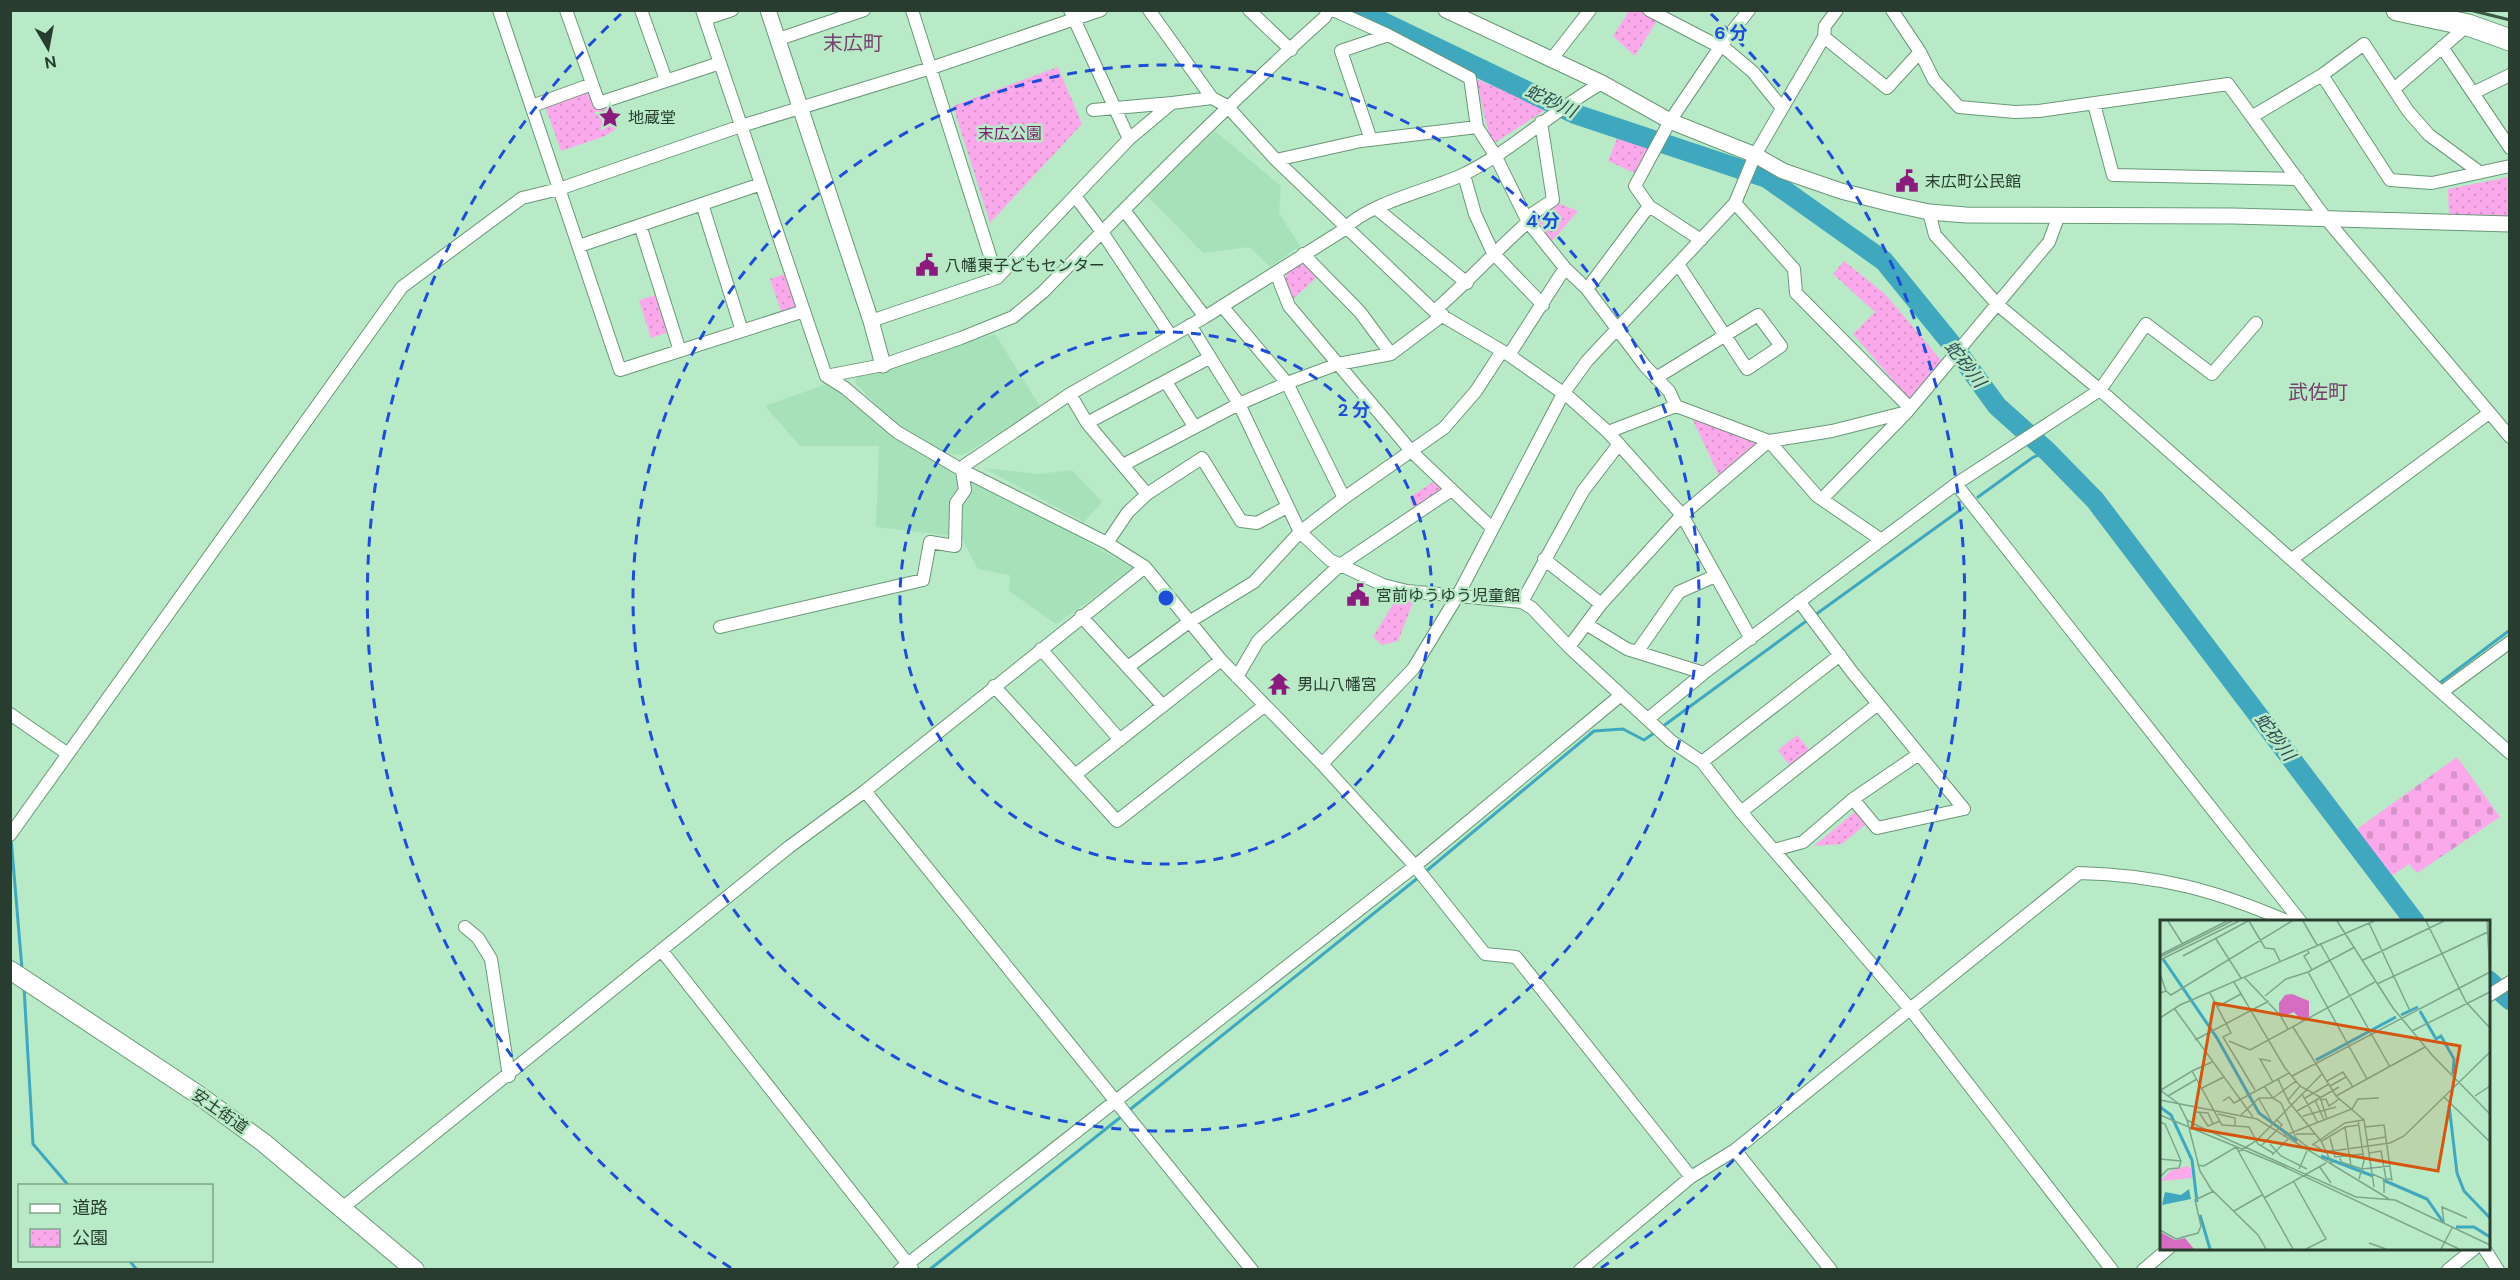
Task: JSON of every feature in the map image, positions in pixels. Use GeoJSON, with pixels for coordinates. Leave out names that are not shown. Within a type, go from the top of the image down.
{"type":"FeatureCollection","features":[{"type":"Feature","properties":{"kind":"highway"},"geometry":{"type":"LineString","coordinates":[[2397,10],[2468,25],[2510,40]]}},
{"type":"Feature","properties":{"kind":"main road","name":"安土街道"},"geometry":{"type":"LineString","coordinates":[[10,970],[264,1143],[415,1269]]}},
{"type":"Feature","properties":{"kind":"street"},"geometry":{"type":"LineString","coordinates":[[500,10],[621,370],[804,311]]}},
{"type":"Feature","properties":{"kind":"street"},"geometry":{"type":"LineString","coordinates":[[566,10],[599,103],[720,63]]}},
{"type":"Feature","properties":{"kind":"street"},"geometry":{"type":"LineString","coordinates":[[641,10],[666,80]]}},
{"type":"Feature","properties":{"kind":"street"},"geometry":{"type":"LineString","coordinates":[[732,10],[704,15],[826,376],[897,432],[962,470],[1107,543],[1145,567],[1221,660],[1264,706],[1275,714],[1415,866],[1485,954],[1516,957],[1691,1177]]}},
{"type":"Feature","properties":{"kind":"street"},"geometry":{"type":"LineString","coordinates":[[768,10],[871,321],[883,365]]}},
{"type":"Feature","properties":{"kind":"street"},"geometry":{"type":"LineString","coordinates":[[779,39],[864,10]]}},
{"type":"Feature","properties":{"kind":"street"},"geometry":{"type":"LineString","coordinates":[[912,10],[997,279]]}},
{"type":"Feature","properties":{"kind":"street"},"geometry":{"type":"LineString","coordinates":[[10,835],[402,287],[522,198],[560,189],[741,126],[931,68],[1071,15],[1101,10]]}},
{"type":"Feature","properties":{"kind":"street"},"geometry":{"type":"LineString","coordinates":[[1149,10],[1212,98],[1227,106],[1276,160],[1345,229],[1438,313],[1506,353],[1563,393],[1608,432],[1682,515],[1751,639]]}},
{"type":"Feature","properties":{"kind":"street"},"geometry":{"type":"LineString","coordinates":[[1249,10],[1292,50]]}},
{"type":"Feature","properties":{"kind":"street"},"geometry":{"type":"LineString","coordinates":[[826,376],[883,365],[1013,317],[1043,292],[1227,106],[1292,50],[1325,17],[1328,10]]}},
{"type":"Feature","properties":{"kind":"street"},"geometry":{"type":"LineString","coordinates":[[1333,10],[1388,35],[1470,78],[1477,127],[1495,155],[1527,220],[1565,268],[1587,289],[1656,378],[1669,391],[1676,406]]}},
{"type":"Feature","properties":{"kind":"street"},"geometry":{"type":"LineString","coordinates":[[1446,10],[1466,14],[1551,60],[1602,83],[1670,121],[1755,155],[1783,171],[1841,191],[1929,212],[2233,216],[2510,224]]}},
{"type":"Feature","properties":{"kind":"street"},"geometry":{"type":"LineString","coordinates":[[1551,60],[1590,10]]}},
{"type":"Feature","properties":{"kind":"street"},"geometry":{"type":"LineString","coordinates":[[1649,10],[1721,46],[1753,72],[1782,108]]}},
{"type":"Feature","properties":{"kind":"street"},"geometry":{"type":"LineString","coordinates":[[1701,240],[1649,206],[1635,186],[1670,121],[1721,46],[1749,10]]}},
{"type":"Feature","properties":{"kind":"street"},"geometry":{"type":"LineString","coordinates":[[1322,764],[1413,669],[1458,596],[1563,393],[1587,361],[1735,203],[1755,155],[1824,37],[1825,26],[1837,10]]}},
{"type":"Feature","properties":{"kind":"street"},"geometry":{"type":"LineString","coordinates":[[1892,10],[1920,52],[1934,80],[1959,107],[2015,112],[2094,104],[2228,84],[2327,220],[2510,437]]}},
{"type":"Feature","properties":{"kind":"street"},"geometry":{"type":"LineString","coordinates":[[1071,15],[1129,139]]}},
{"type":"Feature","properties":{"kind":"street"},"geometry":{"type":"LineString","coordinates":[[2394,89],[2468,25]]}},
{"type":"Feature","properties":{"kind":"street"},"geometry":{"type":"LineString","coordinates":[[1371,140],[1341,51],[1388,35]]}},
{"type":"Feature","properties":{"kind":"street"},"geometry":{"type":"LineString","coordinates":[[1824,37],[1887,88],[1920,52]]}},
{"type":"Feature","properties":{"kind":"street"},"geometry":{"type":"LineString","coordinates":[[2253,116],[2322,75],[2364,44],[2428,135],[2478,171]]}},
{"type":"Feature","properties":{"kind":"street"},"geometry":{"type":"LineString","coordinates":[[2442,46],[2510,147]]}},
{"type":"Feature","properties":{"kind":"street"},"geometry":{"type":"LineString","coordinates":[[2322,75],[2390,180],[2432,183],[2478,171],[2510,166]]}},
{"type":"Feature","properties":{"kind":"street"},"geometry":{"type":"LineString","coordinates":[[2473,93],[2510,75]]}},
{"type":"Feature","properties":{"kind":"street"},"geometry":{"type":"LineString","coordinates":[[720,627],[923,580],[930,542],[955,546],[956,503],[965,490],[962,470],[965,465],[1070,394],[1205,317],[1345,229],[1350,223],[1377,209],[1464,175],[1578,96],[1602,83]]}},
{"type":"Feature","properties":{"kind":"street"},"geometry":{"type":"LineString","coordinates":[[532,106],[592,84]]}},
{"type":"Feature","properties":{"kind":"street"},"geometry":{"type":"LineString","coordinates":[[1093,110],[1212,98]]}},
{"type":"Feature","properties":{"kind":"street"},"geometry":{"type":"LineString","coordinates":[[871,321],[997,279],[1129,139],[1172,103]]}},
{"type":"Feature","properties":{"kind":"street"},"geometry":{"type":"LineString","coordinates":[[2094,104],[2113,176],[2298,179]]}},
{"type":"Feature","properties":{"kind":"street"},"geometry":{"type":"LineString","coordinates":[[1124,465],[1194,426],[1287,383],[1338,364],[1391,354],[1438,313],[1527,220],[1553,200],[1541,122]]}},
{"type":"Feature","properties":{"kind":"street"},"geometry":{"type":"LineString","coordinates":[[1276,160],[1371,140],[1477,127]]}},
{"type":"Feature","properties":{"kind":"street"},"geometry":{"type":"LineString","coordinates":[[1464,175],[1474,214],[1493,253],[1543,305]]}},
{"type":"Feature","properties":{"kind":"street"},"geometry":{"type":"LineString","coordinates":[[579,246],[761,184]]}},
{"type":"Feature","properties":{"kind":"street"},"geometry":{"type":"LineString","coordinates":[[1075,196],[1102,232],[1171,336]]}},
{"type":"Feature","properties":{"kind":"street"},"geometry":{"type":"LineString","coordinates":[[1735,203],[1794,269],[1796,293],[1908,410]]}},
{"type":"Feature","properties":{"kind":"street"},"geometry":{"type":"LineString","coordinates":[[702,204],[742,331]]}},
{"type":"Feature","properties":{"kind":"street"},"geometry":{"type":"LineString","coordinates":[[1587,289],[1649,206]]}},
{"type":"Feature","properties":{"kind":"street"},"geometry":{"type":"LineString","coordinates":[[1377,209],[1467,284]]}},
{"type":"Feature","properties":{"kind":"street"},"geometry":{"type":"LineString","coordinates":[[1124,210],[1205,317]]}},
{"type":"Feature","properties":{"kind":"street"},"geometry":{"type":"LineString","coordinates":[[1929,212],[1935,235],[1998,305],[2100,390],[2510,753]]}},
{"type":"Feature","properties":{"kind":"street"},"geometry":{"type":"LineString","coordinates":[[1822,499],[1908,410],[1998,305],[2049,242],[2059,215]]}},
{"type":"Feature","properties":{"kind":"street"},"geometry":{"type":"LineString","coordinates":[[640,225],[680,351]]}},
{"type":"Feature","properties":{"kind":"street"},"geometry":{"type":"LineString","coordinates":[[1303,254],[1360,312],[1391,354]]}},
{"type":"Feature","properties":{"kind":"street"},"geometry":{"type":"LineString","coordinates":[[1656,378],[1725,336],[1758,315],[1781,346],[1748,369],[1725,336],[1678,264]]}},
{"type":"Feature","properties":{"kind":"street"},"geometry":{"type":"LineString","coordinates":[[1128,667],[1189,622],[1254,582],[1300,532],[1344,498],[1412,452],[1451,420],[1543,305],[1565,268]]}},
{"type":"Feature","properties":{"kind":"street"},"geometry":{"type":"LineString","coordinates":[[1276,273],[1289,306],[1412,452],[1450,491],[1492,528]]}},
{"type":"Feature","properties":{"kind":"street"},"geometry":{"type":"LineString","coordinates":[[1222,306],[1287,383],[1344,498]]}},
{"type":"Feature","properties":{"kind":"street"},"geometry":{"type":"LineString","coordinates":[[1649,718],[1704,673],[1880,539],[1956,484],[2100,390],[2146,324],[2212,374],[2256,323]]}},
{"type":"Feature","properties":{"kind":"street"},"geometry":{"type":"LineString","coordinates":[[1190,325],[1239,404],[1300,532],[1330,560],[1383,585],[1407,591],[1522,602],[1532,608],[1569,647],[1649,718],[1671,741],[1702,762],[1741,812],[1911,1010],[2112,1269]]}},
{"type":"Feature","properties":{"kind":"street"},"geometry":{"type":"LineString","coordinates":[[1087,423],[1209,358]]}},
{"type":"Feature","properties":{"kind":"street"},"geometry":{"type":"LineString","coordinates":[[1166,382],[1194,426]]}},
{"type":"Feature","properties":{"kind":"street"},"geometry":{"type":"LineString","coordinates":[[1070,394],[1087,423],[1147,494]]}},
{"type":"Feature","properties":{"kind":"street"},"geometry":{"type":"LineString","coordinates":[[1608,432],[1676,406],[1769,441],[1822,499],[1880,539]]}},
{"type":"Feature","properties":{"kind":"street"},"geometry":{"type":"LineString","coordinates":[[1569,647],[1601,604],[1682,515],[1769,441],[1832,430],[1908,410]]}},
{"type":"Feature","properties":{"kind":"street"},"geometry":{"type":"LineString","coordinates":[[2292,559],[2489,413]]}},
{"type":"Feature","properties":{"kind":"street"},"geometry":{"type":"LineString","coordinates":[[1522,602],[1583,491],[1618,444]]}},
{"type":"Feature","properties":{"kind":"street"},"geometry":{"type":"LineString","coordinates":[[1107,543],[1128,512],[1147,494],[1202,458],[1241,521],[1257,523],[1287,507]]}},
{"type":"Feature","properties":{"kind":"street"},"geometry":{"type":"LineString","coordinates":[[1956,484],[2300,920]]}},
{"type":"Feature","properties":{"kind":"street"},"geometry":{"type":"LineString","coordinates":[[1237,677],[1258,641],[1340,565],[1450,491]]}},
{"type":"Feature","properties":{"kind":"street"},"geometry":{"type":"LineString","coordinates":[[1544,559],[1601,604]]}},
{"type":"Feature","properties":{"kind":"street"},"geometry":{"type":"LineString","coordinates":[[341,1209],[509,1076],[789,847],[866,791],[1041,648],[1145,567]]}},
{"type":"Feature","properties":{"kind":"street"},"geometry":{"type":"LineString","coordinates":[[1637,652],[1678,592],[1715,576]]}},
{"type":"Feature","properties":{"kind":"street"},"geometry":{"type":"LineString","coordinates":[[1799,601],[1878,704],[1964,808],[1877,828],[1853,799]]}},
{"type":"Feature","properties":{"kind":"street"},"geometry":{"type":"LineString","coordinates":[[1081,616],[1163,706]]}},
{"type":"Feature","properties":{"kind":"street"},"geometry":{"type":"LineString","coordinates":[[1586,624],[1637,652],[1704,673]]}},
{"type":"Feature","properties":{"kind":"street"},"geometry":{"type":"LineString","coordinates":[[2442,692],[2510,642]]}},
{"type":"Feature","properties":{"kind":"street"},"geometry":{"type":"LineString","coordinates":[[1041,648],[1120,740]]}},
{"type":"Feature","properties":{"kind":"street"},"geometry":{"type":"LineString","coordinates":[[1702,762],[1840,655]]}},
{"type":"Feature","properties":{"kind":"street"},"geometry":{"type":"LineString","coordinates":[[1075,775],[1221,660]]}},
{"type":"Feature","properties":{"kind":"street"},"geometry":{"type":"LineString","coordinates":[[994,686],[1117,821],[1264,706]]}},
{"type":"Feature","properties":{"kind":"street"},"geometry":{"type":"LineString","coordinates":[[662,951],[907,1267],[1415,866],[1621,695]]}},
{"type":"Feature","properties":{"kind":"street"},"geometry":{"type":"LineString","coordinates":[[1741,812],[1878,704]]}},
{"type":"Feature","properties":{"kind":"street"},"geometry":{"type":"LineString","coordinates":[[10,714],[68,754]]}},
{"type":"Feature","properties":{"kind":"street"},"geometry":{"type":"LineString","coordinates":[[1774,850],[1803,842],[1853,799],[1919,754]]}},
{"type":"Feature","properties":{"kind":"street"},"geometry":{"type":"LineString","coordinates":[[866,791],[1252,1269]]}},
{"type":"Feature","properties":{"kind":"street"},"geometry":{"type":"LineString","coordinates":[[1580,1269],[1691,1177],[1735,1150],[2079,873],[2123,874],[2174,881],[2233,898],[2287,920]]}},
{"type":"Feature","properties":{"kind":"street"},"geometry":{"type":"LineString","coordinates":[[465,927],[478,938],[491,959],[509,1076]]}},
{"type":"Feature","properties":{"kind":"street"},"geometry":{"type":"LineString","coordinates":[[2490,994],[2510,982]]}},
{"type":"Feature","properties":{"kind":"street"},"geometry":{"type":"LineString","coordinates":[[1735,1150],[1831,1269]]}},
{"type":"Feature","properties":{"kind":"street"},"geometry":{"type":"LineString","coordinates":[[2143,1269],[2167,1250]]}},
{"type":"Feature","properties":{"kind":"street"},"geometry":{"type":"LineString","coordinates":[[2448,1269],[2472,1250]]}},
{"type":"Feature","properties":{"kind":"street"},"geometry":{"type":"LineString","coordinates":[[2485,1250],[2498,1269]]}},
{"type":"Feature","properties":{"kind":"shaded area"},"geometry":{"type":"Polygon","coordinates":[[[1215,131],[1281,186],[1279,213],[1300,246],[1270,267],[1249,247],[1203,253],[1146,195],[1215,131]]]}},
{"type":"Feature","properties":{"kind":"shaded area"},"geometry":{"type":"Polygon","coordinates":[[[995,334],[1041,408],[963,455],[948,454],[902,431],[856,384],[855,377],[995,334]]]}},
{"type":"Feature","properties":{"kind":"shaded area"},"geometry":{"type":"Polygon","coordinates":[[[835,381],[841,389],[976,479],[1135,569],[1056,624],[1009,591],[1010,575],[978,569],[961,537],[876,527],[879,446],[800,446],[765,406],[835,381]]]}},
{"type":"Feature","properties":{"kind":"shaded area"},"geometry":{"type":"Polygon","coordinates":[[[984,468],[1039,474],[1072,470],[1102,502],[1084,522],[984,468]]]}},
{"type":"Feature","properties":{"kind":"green space"},"geometry":{"type":"Polygon","coordinates":[[[1629,11],[1640,11],[1658,19],[1635,56],[1613,36],[1629,11]]]}},
{"type":"Feature","properties":{"kind":"green space","name":"末広公園"},"geometry":{"type":"Polygon","coordinates":[[[1058,67],[1082,124],[990,223],[953,106],[1058,67]]]}},
{"type":"Feature","properties":{"kind":"green space"},"geometry":{"type":"Polygon","coordinates":[[[1476,79],[1548,108],[1496,142],[1490,139],[1476,79]]]}},
{"type":"Feature","properties":{"kind":"green space"},"geometry":{"type":"Polygon","coordinates":[[[590,89],[602,109],[613,107],[619,127],[605,136],[561,151],[545,106],[590,89]]]}},
{"type":"Feature","properties":{"kind":"green space"},"geometry":{"type":"Polygon","coordinates":[[[1619,134],[1649,146],[1637,174],[1608,161],[1619,134]]]}},
{"type":"Feature","properties":{"kind":"green space"},"geometry":{"type":"Polygon","coordinates":[[[2509,177],[2509,217],[2449,215],[2448,189],[2509,177]]]}},
{"type":"Feature","properties":{"kind":"green space"},"geometry":{"type":"Polygon","coordinates":[[[1555,202],[1578,211],[1551,242],[1534,221],[1534,216],[1555,202]]]}},
{"type":"Feature","properties":{"kind":"green space"},"geometry":{"type":"Polygon","coordinates":[[[1844,261],[1885,294],[1942,361],[1910,400],[1853,334],[1875,312],[1833,274],[1844,261]]]}},
{"type":"Feature","properties":{"kind":"green space"},"geometry":{"type":"Polygon","coordinates":[[[1297,262],[1306,262],[1317,277],[1293,299],[1285,281],[1287,272],[1297,262]]]}},
{"type":"Feature","properties":{"kind":"green space"},"geometry":{"type":"Polygon","coordinates":[[[794,271],[797,309],[782,314],[770,279],[794,271]]]}},
{"type":"Feature","properties":{"kind":"green space"},"geometry":{"type":"Polygon","coordinates":[[[663,293],[675,330],[651,338],[639,300],[663,293]]]}},
{"type":"Feature","properties":{"kind":"green space"},"geometry":{"type":"Polygon","coordinates":[[[1692,418],[1758,442],[1719,476],[1692,418]]]}},
{"type":"Feature","properties":{"kind":"green space"},"geometry":{"type":"Polygon","coordinates":[[[1433,482],[1442,486],[1443,493],[1421,509],[1412,506],[1410,497],[1433,482]]]}},
{"type":"Feature","properties":{"kind":"green space"},"geometry":{"type":"Polygon","coordinates":[[[1398,596],[1413,602],[1398,641],[1382,645],[1373,637],[1398,596]]]}},
{"type":"Feature","properties":{"kind":"green space"},"geometry":{"type":"Polygon","coordinates":[[[1797,735],[1810,751],[1790,766],[1778,750],[1797,735]]]}},
{"type":"Feature","properties":{"kind":"green space"},"geometry":{"type":"Polygon","coordinates":[[[2457,757],[2500,817],[2417,873],[2409,864],[2390,877],[2353,832],[2457,757]]]}},
{"type":"Feature","properties":{"kind":"green space"},"geometry":{"type":"Polygon","coordinates":[[[1856,811],[1866,824],[1842,844],[1814,846],[1856,811]]]}},
{"type":"Feature","properties":{"kind":"waterway","name":"蛇砂川"},"geometry":{"type":"LineString","coordinates":[[1358,10],[1575,114],[1767,178],[1884,261],[1954,347],[1997,406],[2047,451],[2095,500],[2413,920]]}},
{"type":"Feature","properties":{"kind":"waterway"},"geometry":{"type":"LineString","coordinates":[[1978,497],[2032,458],[2047,451]]}},
{"type":"Feature","properties":{"kind":"waterway"},"geometry":{"type":"LineString","coordinates":[[1815,615],[1963,508]]}},
{"type":"Feature","properties":{"kind":"waterway"},"geometry":{"type":"LineString","coordinates":[[1662,727],[1809,619]]}},
{"type":"Feature","properties":{"kind":"waterway"},"geometry":{"type":"LineString","coordinates":[[2441,682],[2510,630]]}},
{"type":"Feature","properties":{"kind":"waterway"},"geometry":{"type":"LineString","coordinates":[[1424,873],[1594,731],[1623,729],[1644,740],[1657,731]]}},
{"type":"Feature","properties":{"kind":"waterway"},"geometry":{"type":"LineString","coordinates":[[10,804],[10,810]]}},
{"type":"Feature","properties":{"kind":"waterway"},"geometry":{"type":"LineString","coordinates":[[11,838],[22,969]]}},
{"type":"Feature","properties":{"kind":"waterway"},"geometry":{"type":"LineString","coordinates":[[1127,1112],[1419,877]]}},
{"type":"Feature","properties":{"kind":"waterway","name":"蛇砂川"},"geometry":{"type":"LineString","coordinates":[[2490,982],[2510,1000]]}},
{"type":"Feature","properties":{"kind":"waterway"},"geometry":{"type":"LineString","coordinates":[[24,987],[33,1144],[67,1184]]}},
{"type":"Feature","properties":{"kind":"waterway"},"geometry":{"type":"LineString","coordinates":[[929,1270],[1122,1116]]}},
{"type":"Feature","properties":{"kind":"waterway"},"geometry":{"type":"LineString","coordinates":[[131,1262],[137,1270]]}},
{"type":"Feature","properties":{"kind":"railway"},"geometry":{"type":"LineString","coordinates":[[2470,10],[2510,20]]}},
{"type":"Feature","properties":{"kind":"place","name":"地蔵堂"},"geometry":{"type":"Point","coordinates":[610,117]}},
{"type":"Feature","properties":{"kind":"place","name":"末広町公民館"},"geometry":{"type":"Point","coordinates":[1907,181]}},
{"type":"Feature","properties":{"kind":"place","name":"八幡東子どもセンター"},"geometry":{"type":"Point","coordinates":[927,265]}},
{"type":"Feature","properties":{"kind":"place","name":"宮前ゆうゆう児童館"},"geometry":{"type":"Point","coordinates":[1358,595]}},
{"type":"Feature","properties":{"kind":"place","name":"男山八幡宮"},"geometry":{"type":"Point","coordinates":[1279,684]}},
{"type":"Feature","properties":{"kind":"district","name":"末広町"},"geometry":{"type":"Point","coordinates":[853,43]}},
{"type":"Feature","properties":{"kind":"district","name":"武佐町"},"geometry":{"type":"Point","coordinates":[2318,392]}}]}
